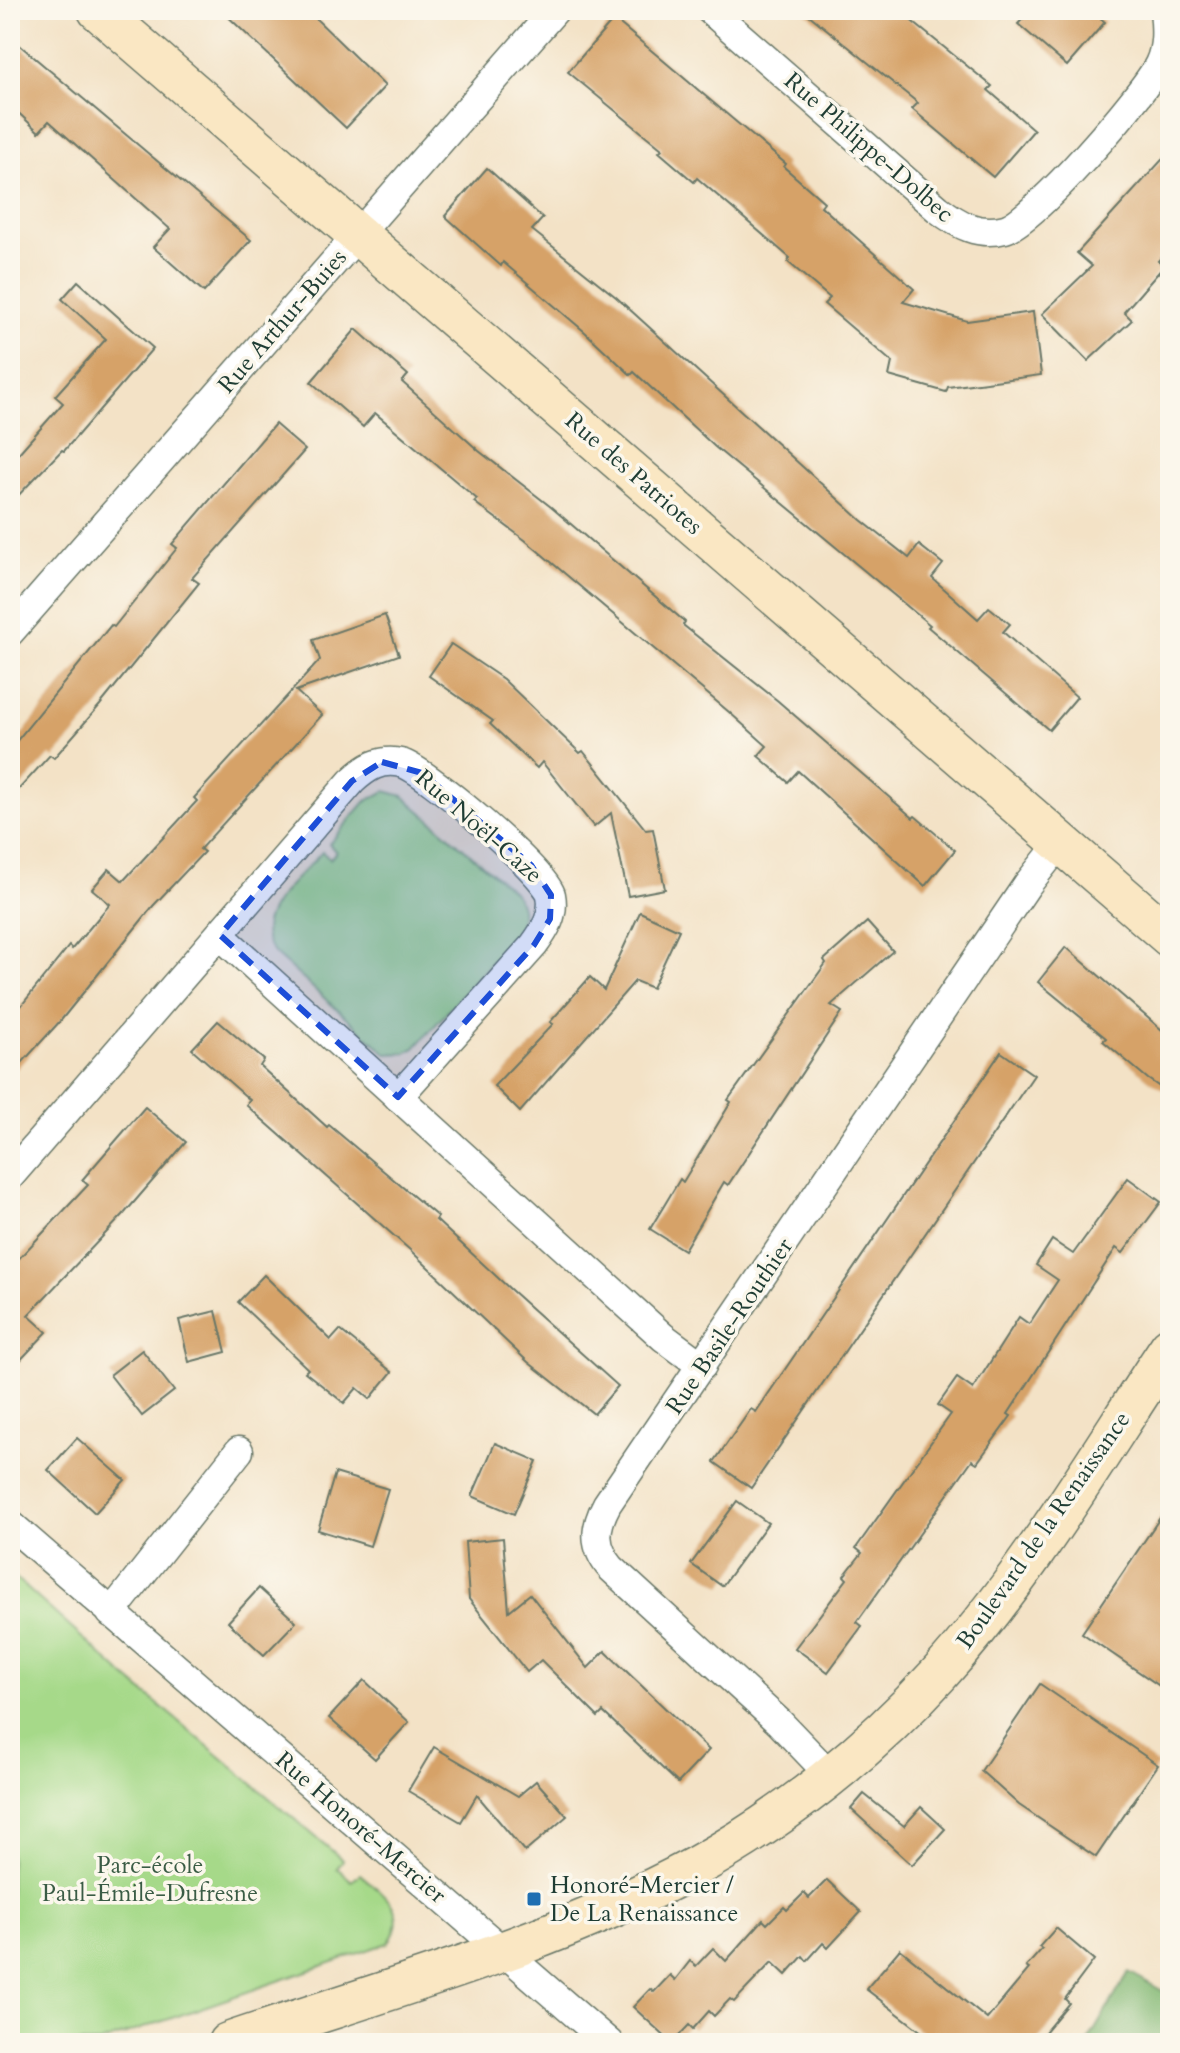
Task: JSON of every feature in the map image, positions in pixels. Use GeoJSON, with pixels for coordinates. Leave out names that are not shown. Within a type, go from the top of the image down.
{"type":"FeatureCollection","features":[{"type":"Feature","properties":{"kind":"street","name":"Rue des Patriotes"},"geometry":{"type":"LineString","coordinates":[[98,10],[1170,937]]}},
{"type":"Feature","properties":{"kind":"street","name":"Rue Arthur-Buies"},"geometry":{"type":"LineString","coordinates":[[10,632],[555,10]]}},
{"type":"Feature","properties":{"kind":"street","name":"Rue Philippe-Dolbec"},"geometry":{"type":"LineString","coordinates":[[710,10],[938,209],[960,225],[982,231],[1006,229],[1040,207],[1150,78],[1161,60],[1166,40],[1164,10]]}},
{"type":"Feature","properties":{"kind":"street","name":"Rue Noël-Caze"},"geometry":{"type":"LineString","coordinates":[[10,1176],[352,781],[382,762],[403,763],[422,773],[531,865],[551,895],[550,919],[545,930],[398,1097]]}},
{"type":"Feature","properties":{"kind":"street","name":"Rue Basile-Routhier"},"geometry":{"type":"LineString","coordinates":[[829,1774],[779,1722],[611,1568],[597,1546],[596,1530],[607,1504],[1027,885],[1061,842]]}},
{"type":"Feature","properties":{"kind":"street"},"geometry":{"type":"LineString","coordinates":[[220,935],[663,1337],[702,1366]]}},
{"type":"Feature","properties":{"kind":"street","name":"Boulevard de la Renaissance"},"geometry":{"type":"LineString","coordinates":[[228,2043],[607,1910],[697,1866],[756,1829],[829,1774],[917,1697],[969,1640],[1035,1549],[1170,1347]]}},
{"type":"Feature","properties":{"kind":"street"},"geometry":{"type":"LineString","coordinates":[[111,1613],[239,1451]]}},
{"type":"Feature","properties":{"kind":"street","name":"Rue Honoré-Mercier"},"geometry":{"type":"LineString","coordinates":[[10,1524],[609,2043]]}},
{"type":"Feature","properties":{"kind":"highlighted area"},"geometry":{"type":"Polygon","coordinates":[[[382,762],[422,773],[531,865],[551,895],[550,919],[534,945],[398,1097],[220,935],[352,781],[382,762]]]}},
{"type":"Feature","properties":{"kind":"green space"},"geometry":{"type":"Polygon","coordinates":[[[385,791],[403,796],[513,891],[522,915],[512,939],[415,1048],[405,1053],[387,1054],[276,955],[267,942],[265,928],[269,914],[288,887],[322,852],[330,859],[336,852],[329,844],[365,802],[385,791]]]}},
{"type":"Feature","properties":{"kind":"green space","name":"Parc-école Paul-Émile-Dufresne"},"geometry":{"type":"Polygon","coordinates":[[[10,1573],[127,1678],[343,1860],[337,1868],[352,1881],[360,1874],[385,1896],[397,1922],[388,1943],[100,2043],[10,2043],[10,1573]]]}},
{"type":"Feature","properties":{"kind":"green space"},"geometry":{"type":"Polygon","coordinates":[[[1129,1972],[1170,1995],[1170,2043],[1087,2043],[1129,1972]]]}},
{"type":"Feature","properties":{"kind":"building"},"geometry":{"type":"Polygon","coordinates":[[[221,10],[307,10],[385,86],[346,128],[221,10]]]}},
{"type":"Feature","properties":{"kind":"building"},"geometry":{"type":"Polygon","coordinates":[[[803,10],[898,10],[992,86],[988,90],[1034,130],[993,177],[912,109],[918,103],[803,10]]]}},
{"type":"Feature","properties":{"kind":"building"},"geometry":{"type":"Polygon","coordinates":[[[1031,10],[1091,10],[1105,22],[1067,66],[1018,24],[1031,10]]]}},
{"type":"Feature","properties":{"kind":"building"},"geometry":{"type":"Polygon","coordinates":[[[614,19],[786,164],[784,167],[824,202],[821,206],[914,289],[903,302],[967,321],[1033,312],[1041,375],[948,387],[946,392],[889,376],[892,362],[824,304],[830,298],[788,262],[790,258],[697,178],[694,182],[659,152],[662,149],[568,72],[614,19]]]}},
{"type":"Feature","properties":{"kind":"building"},"geometry":{"type":"Polygon","coordinates":[[[10,37],[251,240],[204,292],[153,247],[170,229],[49,121],[39,132],[10,105],[10,37]]]}},
{"type":"Feature","properties":{"kind":"building"},"geometry":{"type":"Polygon","coordinates":[[[1170,151],[1170,247],[1158,261],[1164,266],[1124,312],[1132,320],[1088,361],[1042,314],[1092,266],[1077,253],[1170,151]]]}},
{"type":"Feature","properties":{"kind":"building"},"geometry":{"type":"Polygon","coordinates":[[[487,168],[543,218],[532,230],[616,297],[861,520],[909,558],[919,545],[943,564],[932,578],[978,619],[989,607],[1010,624],[1003,632],[1077,697],[1049,730],[928,627],[930,625],[715,447],[634,372],[631,375],[585,332],[503,262],[501,266],[445,216],[487,168]]]}},
{"type":"Feature","properties":{"kind":"building"},"geometry":{"type":"Polygon","coordinates":[[[78,281],[153,348],[64,451],[10,504],[10,463],[63,403],[55,396],[106,339],[62,299],[78,281]]]}},
{"type":"Feature","properties":{"kind":"building"},"geometry":{"type":"Polygon","coordinates":[[[356,329],[408,375],[402,382],[479,451],[551,507],[685,622],[683,625],[955,850],[925,886],[798,771],[788,782],[758,756],[767,746],[729,712],[525,540],[474,502],[477,499],[375,413],[363,427],[311,382],[356,329]]]}},
{"type":"Feature","properties":{"kind":"building"},"geometry":{"type":"Polygon","coordinates":[[[275,424],[305,450],[192,578],[199,583],[100,705],[54,758],[50,755],[10,799],[10,749],[177,548],[172,544],[275,424]]]}},
{"type":"Feature","properties":{"kind":"building"},"geometry":{"type":"Polygon","coordinates":[[[385,615],[399,655],[296,691],[322,715],[200,849],[204,852],[153,906],[62,1019],[10,1076],[10,996],[21,1006],[69,946],[72,949],[110,904],[92,889],[109,869],[123,881],[197,801],[194,798],[320,660],[313,640],[385,615]]]}},
{"type":"Feature","properties":{"kind":"building"},"geometry":{"type":"Polygon","coordinates":[[[451,644],[503,679],[580,753],[583,751],[646,830],[653,829],[665,889],[628,896],[611,813],[594,827],[542,762],[537,768],[490,724],[493,721],[429,676],[451,644]]]}},
{"type":"Feature","properties":{"kind":"building"},"geometry":{"type":"Polygon","coordinates":[[[640,912],[679,930],[652,988],[635,981],[520,1112],[494,1086],[553,1024],[550,1022],[590,977],[604,990],[640,912]]]}},
{"type":"Feature","properties":{"kind":"building"},"geometry":{"type":"Polygon","coordinates":[[[867,922],[893,951],[831,1005],[842,1012],[728,1185],[724,1182],[684,1250],[650,1229],[680,1179],[683,1182],[731,1102],[728,1100],[826,963],[824,960],[867,922]]]}},
{"type":"Feature","properties":{"kind":"building"},"geometry":{"type":"Polygon","coordinates":[[[1066,947],[1170,1037],[1170,1094],[1103,1041],[1106,1038],[1038,982],[1066,947]]]}},
{"type":"Feature","properties":{"kind":"building"},"geometry":{"type":"Polygon","coordinates":[[[218,1021],[264,1060],[260,1066],[327,1127],[329,1125],[438,1217],[436,1220],[618,1386],[594,1414],[528,1362],[410,1250],[246,1105],[250,1100],[192,1049],[218,1021]]]}},
{"type":"Feature","properties":{"kind":"building"},"geometry":{"type":"Polygon","coordinates":[[[1001,1052],[1034,1075],[751,1488],[714,1462],[751,1409],[756,1412],[1001,1052]]]}},
{"type":"Feature","properties":{"kind":"building"},"geometry":{"type":"Polygon","coordinates":[[[145,1107],[186,1142],[123,1215],[28,1315],[47,1332],[10,1371],[10,1268],[88,1185],[82,1180],[145,1107]]]}},
{"type":"Feature","properties":{"kind":"building"},"geometry":{"type":"Polygon","coordinates":[[[1128,1178],[1161,1202],[1123,1253],[1116,1248],[1008,1414],[1011,1416],[977,1463],[972,1460],[857,1622],[862,1626],[828,1672],[795,1648],[847,1579],[844,1576],[862,1553],[856,1548],[951,1414],[938,1405],[957,1378],[973,1389],[1019,1317],[1029,1324],[1058,1280],[1036,1265],[1052,1240],[1073,1254],[1128,1178]]]}},
{"type":"Feature","properties":{"kind":"building"},"geometry":{"type":"Polygon","coordinates":[[[264,1275],[331,1340],[340,1330],[392,1372],[370,1399],[357,1388],[344,1403],[305,1372],[308,1369],[238,1302],[264,1275]]]}},
{"type":"Feature","properties":{"kind":"building"},"geometry":{"type":"Polygon","coordinates":[[[216,1311],[226,1352],[189,1362],[179,1320],[216,1311]]]}},
{"type":"Feature","properties":{"kind":"building"},"geometry":{"type":"Polygon","coordinates":[[[142,1350],[174,1391],[142,1416],[110,1375],[142,1350]]]}},
{"type":"Feature","properties":{"kind":"building"},"geometry":{"type":"Polygon","coordinates":[[[77,1438],[125,1480],[95,1513],[48,1470],[77,1438]]]}},
{"type":"Feature","properties":{"kind":"building"},"geometry":{"type":"Polygon","coordinates":[[[495,1443],[537,1461],[514,1514],[472,1496],[495,1443]]]}},
{"type":"Feature","properties":{"kind":"building"},"geometry":{"type":"Polygon","coordinates":[[[335,1473],[388,1489],[370,1546],[318,1530],[335,1473]]]}},
{"type":"Feature","properties":{"kind":"building"},"geometry":{"type":"Polygon","coordinates":[[[737,1501],[768,1523],[722,1586],[691,1564],[737,1501]]]}},
{"type":"Feature","properties":{"kind":"building"},"geometry":{"type":"Polygon","coordinates":[[[1170,1503],[1170,1693],[1082,1633],[1170,1503]]]}},
{"type":"Feature","properties":{"kind":"building"},"geometry":{"type":"Polygon","coordinates":[[[503,1538],[509,1611],[530,1594],[588,1668],[605,1651],[709,1750],[678,1783],[603,1712],[598,1717],[541,1660],[527,1672],[469,1599],[465,1542],[503,1538]]]}},
{"type":"Feature","properties":{"kind":"building"},"geometry":{"type":"Polygon","coordinates":[[[259,1588],[296,1622],[264,1655],[228,1622],[259,1588]]]}},
{"type":"Feature","properties":{"kind":"building"},"geometry":{"type":"Polygon","coordinates":[[[364,1680],[409,1722],[375,1759],[329,1718],[364,1680]]]}},
{"type":"Feature","properties":{"kind":"building"},"geometry":{"type":"Polygon","coordinates":[[[1040,1684],[1158,1765],[1096,1857],[1019,1805],[981,1771],[1040,1684]]]}},
{"type":"Feature","properties":{"kind":"building"},"geometry":{"type":"Polygon","coordinates":[[[434,1747],[518,1796],[536,1781],[567,1816],[525,1852],[477,1795],[461,1822],[408,1791],[434,1747]]]}},
{"type":"Feature","properties":{"kind":"building"},"geometry":{"type":"Polygon","coordinates":[[[864,1794],[904,1826],[921,1807],[945,1829],[912,1865],[851,1809],[864,1794]]]}},
{"type":"Feature","properties":{"kind":"building"},"geometry":{"type":"Polygon","coordinates":[[[827,1880],[861,1912],[828,1948],[823,1943],[807,1961],[803,1956],[786,1975],[772,1962],[734,2002],[730,1999],[714,2016],[709,2011],[693,2029],[689,2025],[672,2043],[633,2007],[650,1989],[654,1992],[670,1975],[675,1980],[690,1961],[696,1966],[713,1948],[726,1961],[763,1920],[767,1924],[804,1893],[809,1898],[827,1880]]]}},
{"type":"Feature","properties":{"kind":"building"},"geometry":{"type":"Polygon","coordinates":[[[1056,1928],[1094,1960],[1065,1999],[1069,2003],[1036,2043],[936,2043],[866,1989],[900,1949],[987,2019],[1029,1969],[1026,1967],[1042,1949],[1039,1947],[1056,1928]]]}},
{"type":"Feature","properties":{"kind":"place","name":"Honoré-Mercier / De La Renaissance"},"geometry":{"type":"Point","coordinates":[534,1899]}}]}
